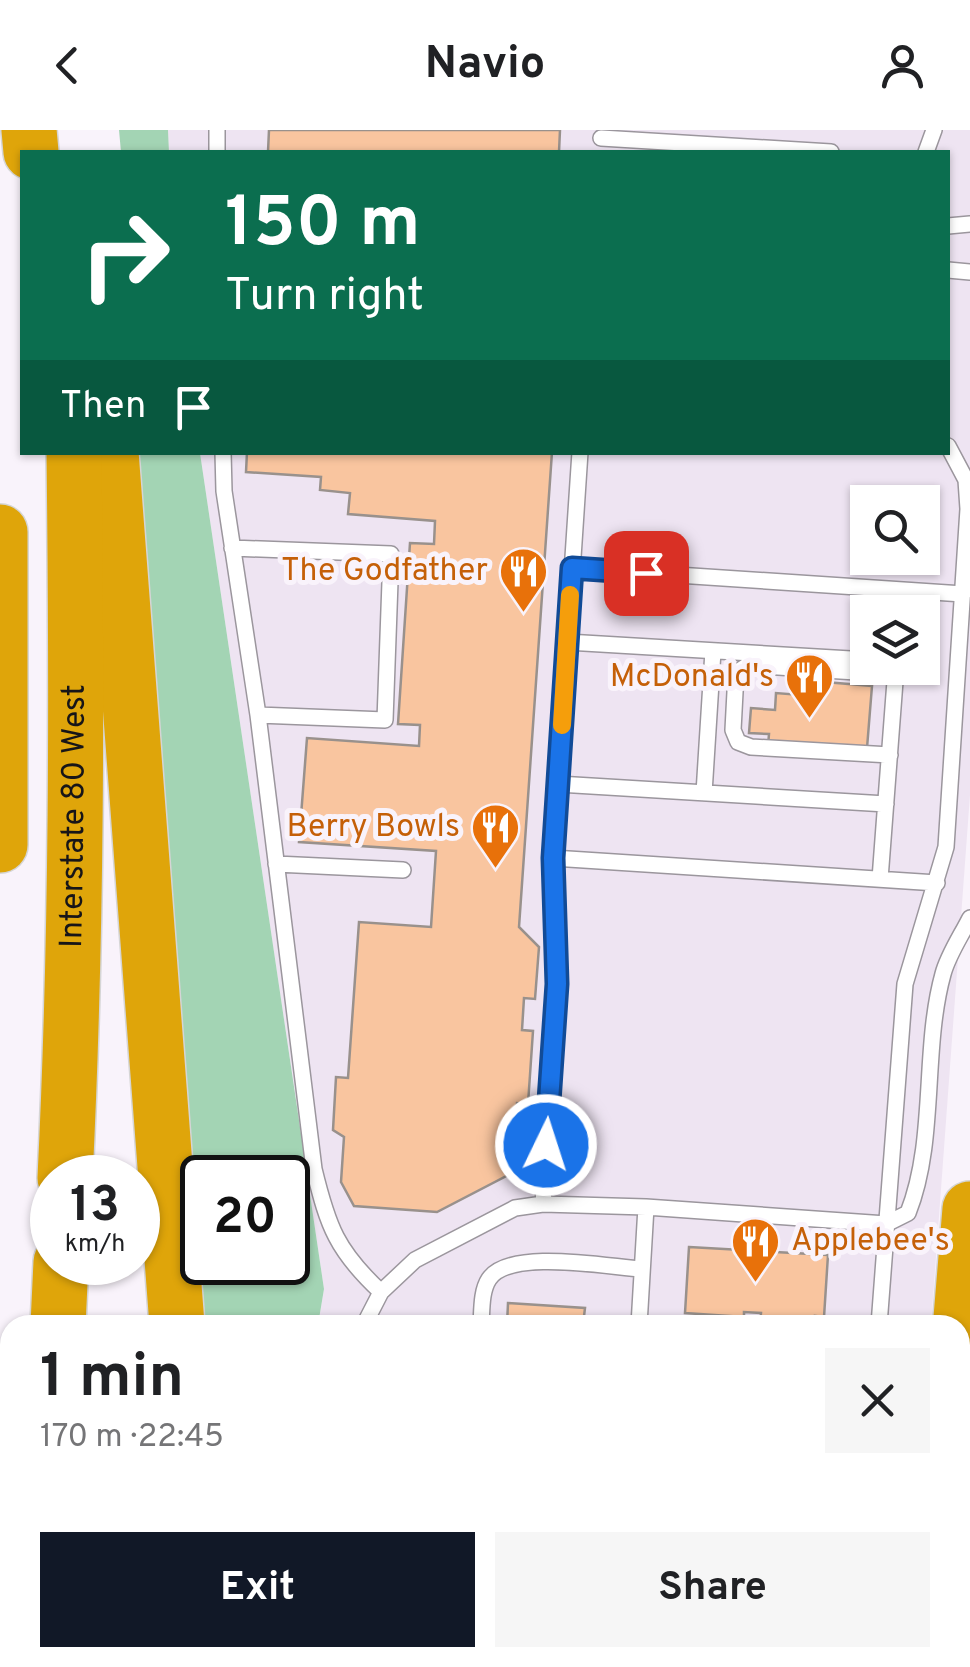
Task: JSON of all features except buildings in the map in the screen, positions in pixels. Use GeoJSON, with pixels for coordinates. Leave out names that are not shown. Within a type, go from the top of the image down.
{"type":"FeatureCollection","features":[{"type":"Feature","properties":{"kind":"highway"},"geometry":{"type":"LineString","coordinates":[[49,455],[58,756],[63,1155]]}},
{"type":"Feature","properties":{"kind":"highway","name":"Interstate 80 West"},"geometry":{"type":"LineString","coordinates":[[64,1155],[75,975],[74,455]]}},
{"type":"Feature","properties":{"kind":"highway"},"geometry":{"type":"LineString","coordinates":[[112,455],[175,1315]]}},
{"type":"Feature","properties":{"kind":"highway"},"geometry":{"type":"LineString","coordinates":[[0,532],[0,845]]}},
{"type":"Feature","properties":{"kind":"highway"},"geometry":{"type":"LineString","coordinates":[[961,1315],[970,1209]]}},
{"type":"Feature","properties":{"kind":"highway"},"geometry":{"type":"LineString","coordinates":[[58,1315],[60,1285]]}},
{"type":"Feature","properties":{"kind":"lane"},"geometry":{"type":"LineString","coordinates":[[601,140],[793,150]]}},
{"type":"Feature","properties":{"kind":"lane"},"geometry":{"type":"LineString","coordinates":[[880,1315],[905,984],[946,847],[968,508],[966,480],[950,450]]}},
{"type":"Feature","properties":{"kind":"lane"},"geometry":{"type":"LineString","coordinates":[[223,455],[224,491],[258,715],[314,1169],[325,1213],[349,1262],[381,1292]]}},
{"type":"Feature","properties":{"kind":"lane"},"geometry":{"type":"LineString","coordinates":[[543,1204],[557,984],[553,858],[580,455]]}},
{"type":"Feature","properties":{"kind":"lane"},"geometry":{"type":"LineString","coordinates":[[232,548],[391,554],[385,720],[258,715]]}},
{"type":"Feature","properties":{"kind":"lane"},"geometry":{"type":"LineString","coordinates":[[572,568],[963,594]]}},
{"type":"Feature","properties":{"kind":"lane"},"geometry":{"type":"LineString","coordinates":[[902,590],[902,595]]}},
{"type":"Feature","properties":{"kind":"lane"},"geometry":{"type":"LineString","coordinates":[[567,642],[850,661]]}},
{"type":"Feature","properties":{"kind":"lane"},"geometry":{"type":"LineString","coordinates":[[704,793],[712,651]]}},
{"type":"Feature","properties":{"kind":"lane"},"geometry":{"type":"LineString","coordinates":[[850,672],[741,668],[736,674],[733,730],[738,742],[752,747],[890,755]]}},
{"type":"Feature","properties":{"kind":"lane"},"geometry":{"type":"LineString","coordinates":[[880,880],[895,685]]}},
{"type":"Feature","properties":{"kind":"lane"},"geometry":{"type":"LineString","coordinates":[[558,784],[886,804]]}},
{"type":"Feature","properties":{"kind":"lane"},"geometry":{"type":"LineString","coordinates":[[553,858],[937,883]]}},
{"type":"Feature","properties":{"kind":"lane"},"geometry":{"type":"LineString","coordinates":[[276,864],[404,870]]}},
{"type":"Feature","properties":{"kind":"lane"},"geometry":{"type":"LineString","coordinates":[[369,1315],[381,1292],[415,1260],[514,1208],[543,1204],[646,1206],[886,1224],[908,1213],[916,1193],[936,1007],[944,970],[970,918]]}},
{"type":"Feature","properties":{"kind":"lane"},"geometry":{"type":"LineString","coordinates":[[640,1315],[646,1206]]}},
{"type":"Feature","properties":{"kind":"lane"},"geometry":{"type":"LineString","coordinates":[[482,1315],[484,1289],[491,1276],[512,1263],[642,1269]]}},
{"type":"Feature","properties":{"kind":"shaded area"},"geometry":{"type":"Polygon","coordinates":[[[168,130],[970,130],[970,795],[932,1315],[320,1315],[324,1289],[310,1195],[310,1155],[304,1155],[200,455],[950,455],[950,150],[169,150],[168,130]]]}},
{"type":"Feature","properties":{"kind":"green space"},"geometry":{"type":"Polygon","coordinates":[[[119,130],[168,130],[169,150],[121,150],[119,130]]]}},
{"type":"Feature","properties":{"kind":"green space"},"geometry":{"type":"Polygon","coordinates":[[[134,455],[200,455],[304,1155],[183,1155],[134,455]]]}},
{"type":"Feature","properties":{"kind":"green space"},"geometry":{"type":"Polygon","coordinates":[[[310,1195],[324,1289],[320,1315],[194,1315],[192,1285],[310,1285],[310,1195]]]}},
{"type":"Feature","properties":{"kind":"slow traffic"},"geometry":{"type":"LineString","coordinates":[[562,725],[570,595]]}},
{"type":"Feature","properties":{"kind":"place","name":"The Godfather"},"geometry":{"type":"Point","coordinates":[523,614]}},
{"type":"Feature","properties":{"kind":"place","name":"McDonald's"},"geometry":{"type":"Point","coordinates":[809,720]}},
{"type":"Feature","properties":{"kind":"place","name":"Berry Bowls"},"geometry":{"type":"Point","coordinates":[495,870]}},
{"type":"Feature","properties":{"kind":"place","name":"Applebee's"},"geometry":{"type":"Point","coordinates":[756,1284]}},
{"type":"Feature","properties":{"kind":"route"},"geometry":{"type":"LineString","coordinates":[[546,1145],[557,984],[553,858],[572,568],[646,573]]}}]}
